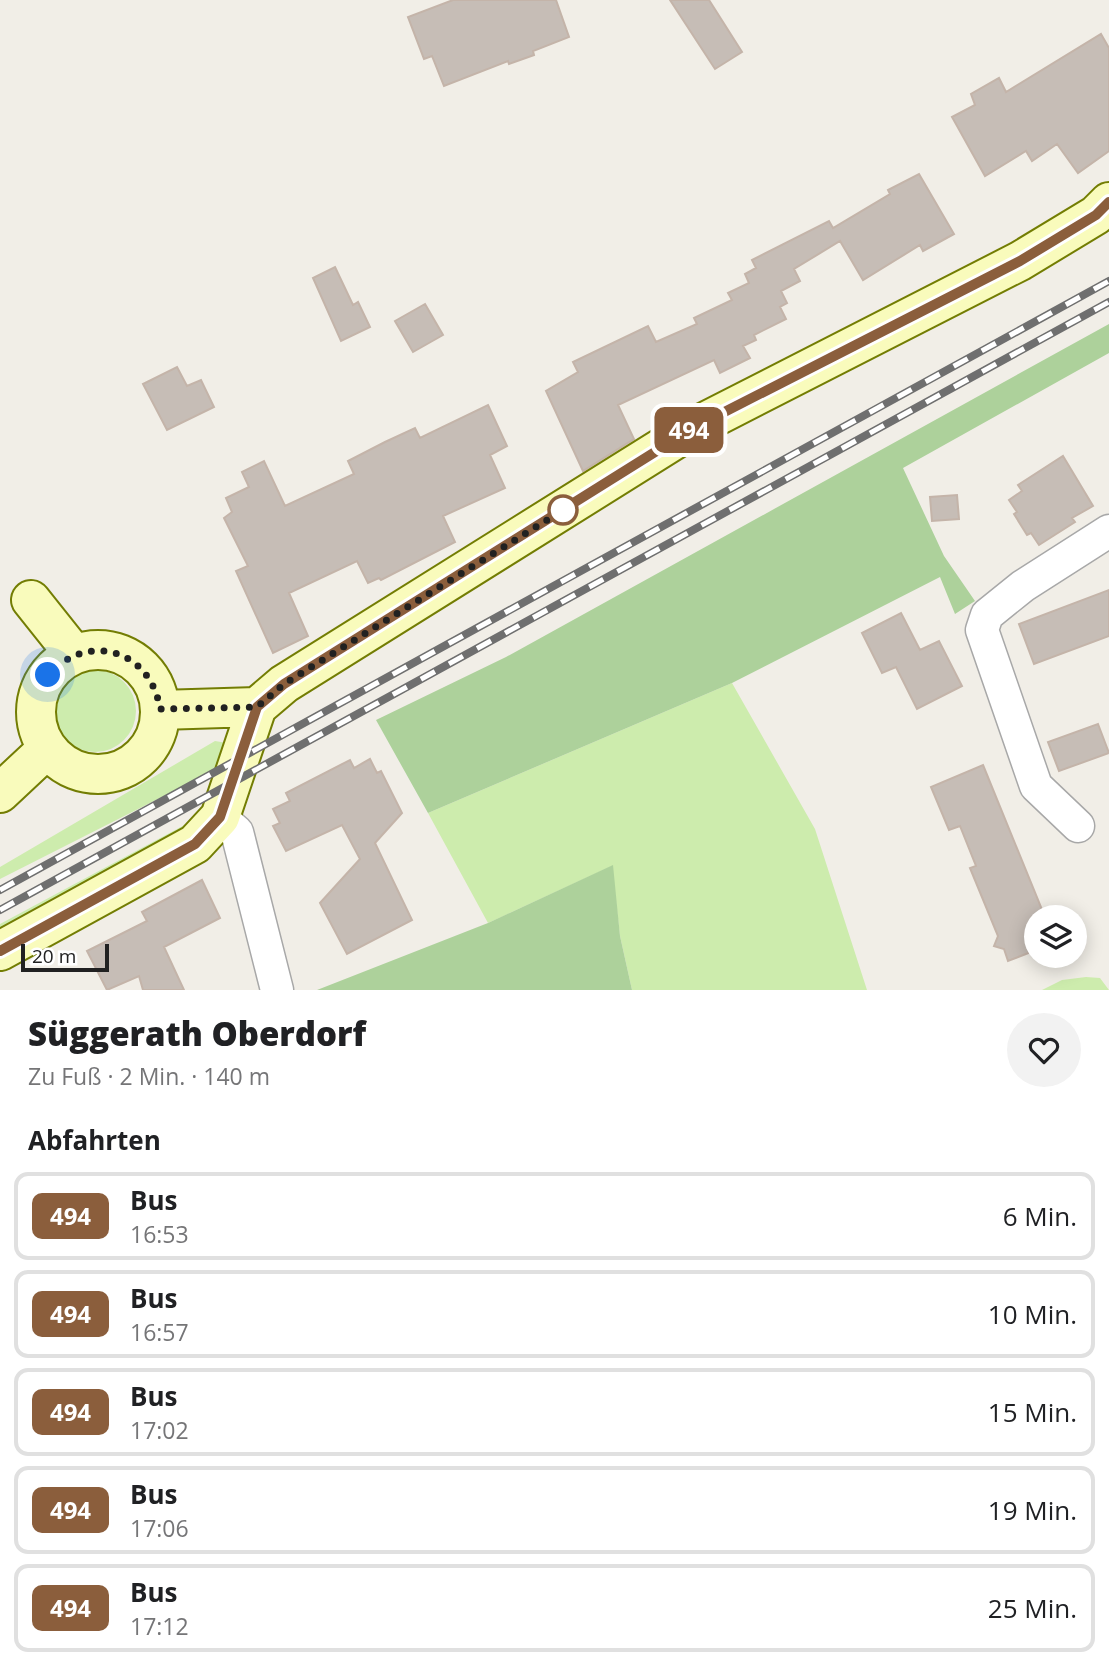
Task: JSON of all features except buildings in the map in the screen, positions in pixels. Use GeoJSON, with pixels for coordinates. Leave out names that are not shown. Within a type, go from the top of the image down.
{"type":"FeatureCollection","features":[{"type":"Feature","properties":{"kind":"main road"},"geometry":{"type":"LineString","coordinates":[[0,951],[195,844],[220,817],[251,721],[284,684],[695,427],[1020,261],[1096,215],[1109,202]]}},
{"type":"Feature","properties":{"kind":"main road"},"geometry":{"type":"LineString","coordinates":[[31,600],[74,654]]}},
{"type":"Feature","properties":{"kind":"main road"},"geometry":{"type":"LineString","coordinates":[[94,650],[110,651],[130,659],[152,681],[160,709],[156,735],[150,746],[137,761],[108,774],[88,774],[63,764],[47,750],[37,726],[35,710],[40,689],[56,666],[74,654],[94,650]]}},
{"type":"Feature","properties":{"kind":"main road"},"geometry":{"type":"LineString","coordinates":[[160,709],[251,721]]}},
{"type":"Feature","properties":{"kind":"main road"},"geometry":{"type":"LineString","coordinates":[[0,793],[47,750]]}},
{"type":"Feature","properties":{"kind":"street"},"geometry":{"type":"LineString","coordinates":[[1078,826],[1036,786],[982,631],[987,615],[1023,586],[1109,531]]}},
{"type":"Feature","properties":{"kind":"street"},"geometry":{"type":"LineString","coordinates":[[220,817],[237,832],[277,990]]}},
{"type":"Feature","properties":{"kind":"green space"},"geometry":{"type":"Polygon","coordinates":[[[1109,324],[1109,353],[903,468],[944,556],[975,601],[955,614],[940,577],[732,683],[428,813],[376,720],[506,657],[1109,324]]]}},
{"type":"Feature","properties":{"kind":"green space"},"geometry":{"type":"Polygon","coordinates":[[[95,670],[111,673],[124,682],[133,695],[136,711],[133,727],[124,740],[111,749],[95,752],[79,749],[66,740],[57,727],[54,711],[57,695],[66,682],[79,673],[95,670]]]}},
{"type":"Feature","properties":{"kind":"green space"},"geometry":{"type":"Polygon","coordinates":[[[732,683],[815,829],[867,990],[632,990],[620,936],[612,866],[488,923],[428,813],[732,683]]]}},
{"type":"Feature","properties":{"kind":"green space"},"geometry":{"type":"Polygon","coordinates":[[[215,741],[227,743],[221,767],[0,879],[0,867],[215,741]]]}},
{"type":"Feature","properties":{"kind":"green space"},"geometry":{"type":"Polygon","coordinates":[[[205,814],[200,825],[0,939],[0,924],[205,814]]]}},
{"type":"Feature","properties":{"kind":"green space"},"geometry":{"type":"Polygon","coordinates":[[[613,865],[620,936],[632,990],[317,990],[488,923],[613,865]]]}},
{"type":"Feature","properties":{"kind":"green space"},"geometry":{"type":"Polygon","coordinates":[[[1100,978],[1109,990],[1042,990],[1062,980],[1100,978]]]}},
{"type":"Feature","properties":{"kind":"railway"},"geometry":{"type":"LineString","coordinates":[[0,890],[1109,281]]}},
{"type":"Feature","properties":{"kind":"railway"},"geometry":{"type":"LineString","coordinates":[[0,910],[1109,302]]}},
{"type":"Feature","properties":{"kind":"bus line","name":"494"},"geometry":{"type":"LineString","coordinates":[[0,951],[195,844],[220,817],[245,735],[257,707],[284,684],[695,427],[1020,261],[1096,215],[1109,202]]}},
{"type":"Feature","properties":{"kind":"route"},"geometry":{"type":"LineString","coordinates":[[48,675],[74,654],[94,650],[110,651],[130,659],[141,668],[152,681],[160,709],[257,707],[284,684],[563,510]]}}]}
